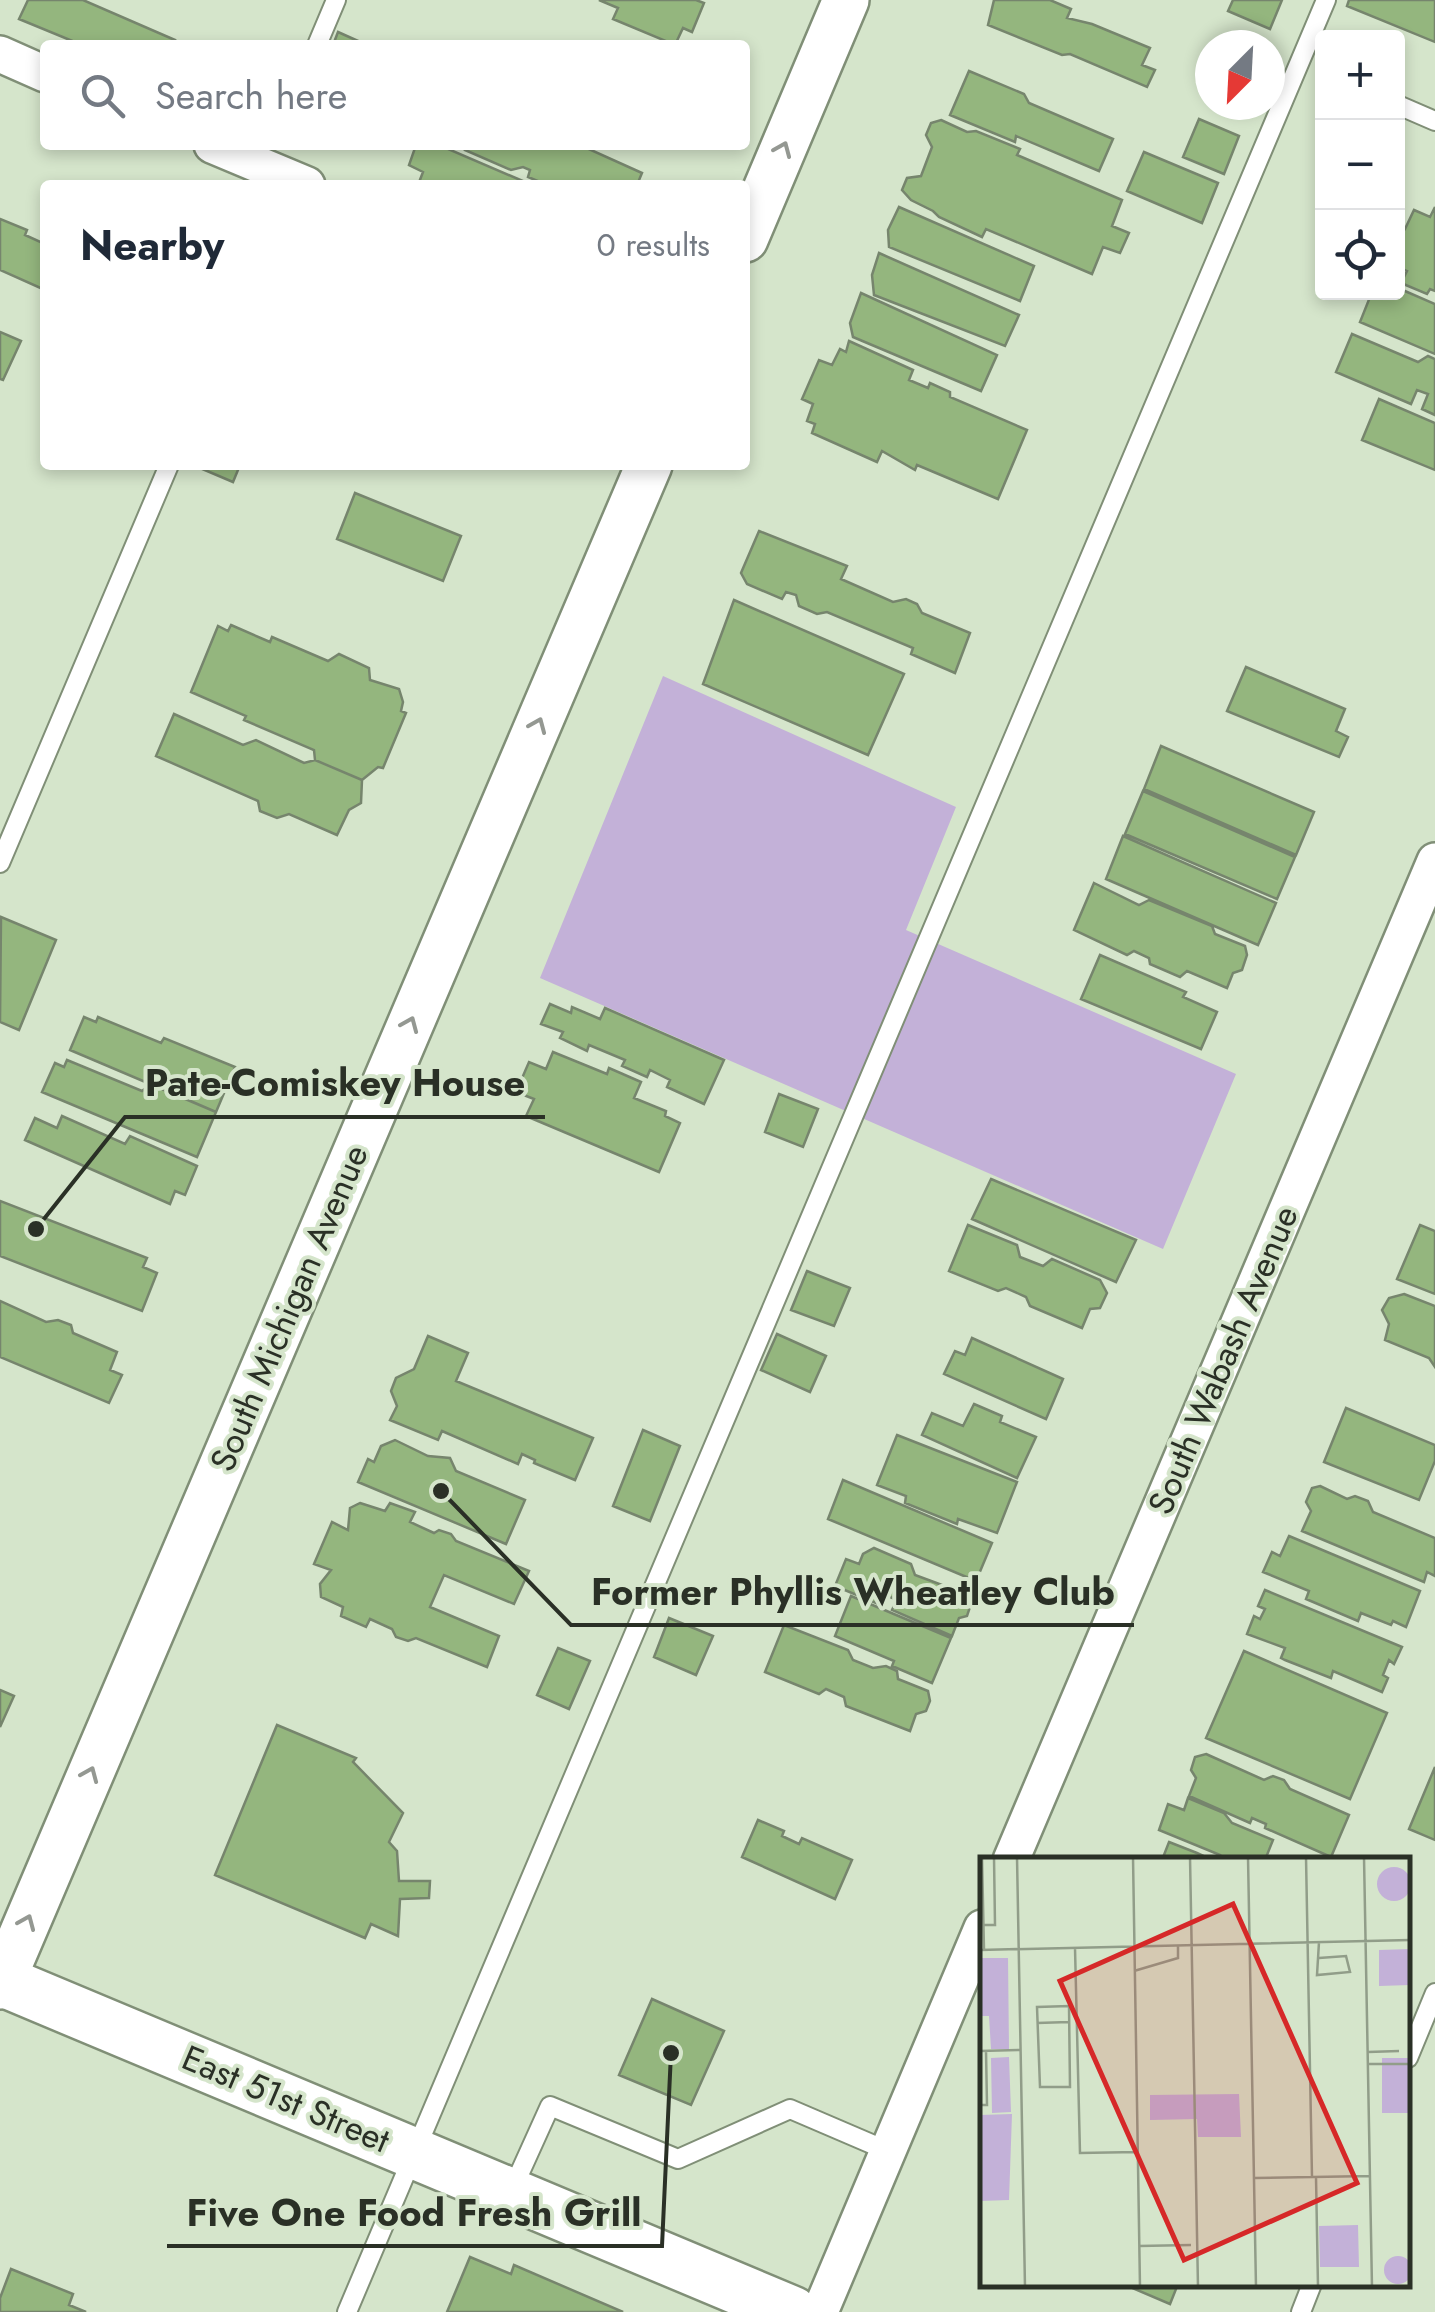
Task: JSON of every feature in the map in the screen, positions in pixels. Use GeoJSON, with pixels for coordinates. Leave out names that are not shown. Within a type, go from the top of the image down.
{"type":"FeatureCollection","features":[{"type":"Feature","properties":{"kind":"main road","name":"East 51st Street"},"geometry":{"type":"LineString","coordinates":[[1,1982],[794,2312]]}},
{"type":"Feature","properties":{"kind":"street"},"geometry":{"type":"LineString","coordinates":[[750,227],[846,0]]}},
{"type":"Feature","properties":{"kind":"street"},"geometry":{"type":"LineString","coordinates":[[0,54],[40,72]]}},
{"type":"Feature","properties":{"kind":"street"},"geometry":{"type":"LineString","coordinates":[[226,150],[285,172]]}},
{"type":"Feature","properties":{"kind":"street","name":"South Michigan Avenue"},"geometry":{"type":"LineString","coordinates":[[1,1982],[647,470]]}},
{"type":"Feature","properties":{"kind":"street","name":"South Wabash Avenue"},"geometry":{"type":"LineString","coordinates":[[1013,1857],[1431,880]]}},
{"type":"Feature","properties":{"kind":"street"},"geometry":{"type":"LineString","coordinates":[[820,2312],[980,1933]]}},
{"type":"Feature","properties":{"kind":"lane"},"geometry":{"type":"LineString","coordinates":[[318,40],[336,0]]}},
{"type":"Feature","properties":{"kind":"lane"},"geometry":{"type":"LineString","coordinates":[[347,2312],[1326,0]]}},
{"type":"Feature","properties":{"kind":"lane"},"geometry":{"type":"LineString","coordinates":[[1405,108],[1435,121]]}},
{"type":"Feature","properties":{"kind":"lane"},"geometry":{"type":"LineString","coordinates":[[0,863],[167,470]]}},
{"type":"Feature","properties":{"kind":"lane"},"geometry":{"type":"LineString","coordinates":[[1410,2053],[1435,1993]]}},
{"type":"Feature","properties":{"kind":"lane"},"geometry":{"type":"LineString","coordinates":[[510,2193],[550,2106],[678,2159],[790,2109],[888,2151]]}},
{"type":"Feature","properties":{"kind":"lane"},"geometry":{"type":"LineString","coordinates":[[1301,2312],[1311,2287]]}},
{"type":"Feature","properties":{"kind":"shaded area"},"geometry":{"type":"Polygon","coordinates":[[[663,676],[956,807],[906,930],[1236,1074],[1163,1249],[540,978],[663,676]]]}},
{"type":"Feature","properties":{"kind":"building"},"geometry":{"type":"Polygon","coordinates":[[[28,0],[83,0],[175,40],[70,40],[19,19],[28,0]]]}},
{"type":"Feature","properties":{"kind":"building"},"geometry":{"type":"Polygon","coordinates":[[[599,0],[704,3],[692,32],[683,28],[677,40],[663,40],[613,19],[618,8],[599,0]]]}},
{"type":"Feature","properties":{"kind":"building"},"geometry":{"type":"Polygon","coordinates":[[[994,0],[1050,0],[1071,9],[1067,18],[1150,48],[1142,65],[1155,70],[1147,87],[988,25],[994,0]]]}},
{"type":"Feature","properties":{"kind":"building"},"geometry":{"type":"Polygon","coordinates":[[[1233,0],[1282,0],[1270,29],[1228,11],[1233,0]]]}},
{"type":"Feature","properties":{"kind":"building"},"geometry":{"type":"Polygon","coordinates":[[[1349,0],[1435,0],[1435,42],[1347,6],[1349,0]]]}},
{"type":"Feature","properties":{"kind":"building"},"geometry":{"type":"Polygon","coordinates":[[[338,32],[356,40],[335,40],[338,32]]]}},
{"type":"Feature","properties":{"kind":"building"},"geometry":{"type":"Polygon","coordinates":[[[969,71],[1024,94],[1029,103],[1113,139],[1099,171],[1016,136],[1015,142],[950,115],[969,71]]]}},
{"type":"Feature","properties":{"kind":"building"},"geometry":{"type":"Polygon","coordinates":[[[941,120],[1020,149],[1017,155],[1122,200],[1112,226],[1129,233],[1120,253],[1103,247],[1092,274],[986,229],[982,237],[911,200],[902,190],[907,178],[921,176],[932,147],[926,135],[931,123],[941,120]]]}},
{"type":"Feature","properties":{"kind":"building"},"geometry":{"type":"Polygon","coordinates":[[[1199,120],[1239,136],[1224,174],[1183,157],[1199,120]]]}},
{"type":"Feature","properties":{"kind":"building"},"geometry":{"type":"Polygon","coordinates":[[[414,150],[451,150],[520,180],[420,180],[423,172],[409,165],[414,150]]]}},
{"type":"Feature","properties":{"kind":"building"},"geometry":{"type":"Polygon","coordinates":[[[465,150],[591,150],[642,173],[639,180],[535,180],[528,177],[530,170],[523,167],[511,170],[465,150]]]}},
{"type":"Feature","properties":{"kind":"building"},"geometry":{"type":"Polygon","coordinates":[[[1144,152],[1218,183],[1202,223],[1127,191],[1144,152]]]}},
{"type":"Feature","properties":{"kind":"building"},"geometry":{"type":"Polygon","coordinates":[[[899,207],[1034,266],[1020,301],[889,247],[888,230],[899,207]]]}},
{"type":"Feature","properties":{"kind":"building"},"geometry":{"type":"Polygon","coordinates":[[[1435,207],[1435,291],[1430,289],[1427,294],[1405,285],[1405,229],[1414,210],[1430,217],[1435,207]]]}},
{"type":"Feature","properties":{"kind":"building"},"geometry":{"type":"Polygon","coordinates":[[[0,219],[27,230],[25,235],[40,242],[40,288],[0,270],[0,219]]]}},
{"type":"Feature","properties":{"kind":"building"},"geometry":{"type":"Polygon","coordinates":[[[879,253],[1019,315],[1005,346],[874,295],[872,275],[879,253]]]}},
{"type":"Feature","properties":{"kind":"building"},"geometry":{"type":"Polygon","coordinates":[[[1405,291],[1435,304],[1435,354],[1360,322],[1369,300],[1405,300],[1405,291]]]}},
{"type":"Feature","properties":{"kind":"building"},"geometry":{"type":"Polygon","coordinates":[[[861,293],[997,355],[981,391],[853,337],[850,323],[861,293]]]}},
{"type":"Feature","properties":{"kind":"building"},"geometry":{"type":"Polygon","coordinates":[[[0,332],[21,341],[3,380],[0,379],[0,332]]]}},
{"type":"Feature","properties":{"kind":"building"},"geometry":{"type":"Polygon","coordinates":[[[1352,334],[1418,362],[1428,356],[1435,359],[1435,415],[1422,409],[1428,394],[1417,390],[1411,404],[1336,372],[1352,334]]]}},
{"type":"Feature","properties":{"kind":"building"},"geometry":{"type":"Polygon","coordinates":[[[849,341],[913,370],[909,380],[928,388],[930,383],[950,392],[950,397],[1027,430],[998,499],[917,465],[915,470],[882,451],[877,462],[812,433],[815,424],[807,421],[813,404],[802,399],[819,360],[832,365],[840,349],[846,352],[849,341]]]}},
{"type":"Feature","properties":{"kind":"building"},"geometry":{"type":"Polygon","coordinates":[[[1379,399],[1435,423],[1435,470],[1362,440],[1379,399]]]}},
{"type":"Feature","properties":{"kind":"building"},"geometry":{"type":"Polygon","coordinates":[[[205,470],[238,470],[233,482],[205,470]]]}},
{"type":"Feature","properties":{"kind":"building"},"geometry":{"type":"Polygon","coordinates":[[[355,493],[461,536],[443,581],[337,539],[355,493]]]}},
{"type":"Feature","properties":{"kind":"building"},"geometry":{"type":"Polygon","coordinates":[[[759,531],[847,566],[841,579],[893,602],[906,599],[917,604],[922,613],[970,633],[955,673],[911,654],[913,648],[827,612],[817,614],[799,606],[796,595],[786,592],[782,599],[747,584],[741,573],[759,531]]]}},
{"type":"Feature","properties":{"kind":"building"},"geometry":{"type":"Polygon","coordinates":[[[734,600],[904,674],[868,755],[703,684],[734,600]]]}},
{"type":"Feature","properties":{"kind":"building"},"geometry":{"type":"Polygon","coordinates":[[[231,625],[270,642],[272,637],[328,661],[339,654],[369,668],[370,680],[399,689],[401,711],[406,713],[383,768],[378,767],[362,780],[315,760],[314,750],[191,692],[218,626],[228,631],[231,625]]]}},
{"type":"Feature","properties":{"kind":"building"},"geometry":{"type":"Polygon","coordinates":[[[1246,667],[1345,709],[1336,731],[1348,737],[1339,757],[1227,711],[1246,667]]]}},
{"type":"Feature","properties":{"kind":"building"},"geometry":{"type":"Polygon","coordinates":[[[174,714],[243,745],[256,740],[304,763],[315,760],[362,780],[361,803],[349,810],[337,835],[289,814],[277,818],[260,811],[258,801],[156,756],[174,714]]]}},
{"type":"Feature","properties":{"kind":"building"},"geometry":{"type":"Polygon","coordinates":[[[1161,746],[1314,812],[1296,855],[1144,789],[1161,746]]]}},
{"type":"Feature","properties":{"kind":"building"},"geometry":{"type":"Polygon","coordinates":[[[1143,791],[1295,857],[1277,899],[1125,834],[1143,791]]]}},
{"type":"Feature","properties":{"kind":"building"},"geometry":{"type":"Polygon","coordinates":[[[1123,836],[1276,903],[1258,945],[1106,879],[1123,836]]]}},
{"type":"Feature","properties":{"kind":"building"},"geometry":{"type":"Polygon","coordinates":[[[1094,883],[1139,905],[1149,900],[1212,926],[1215,934],[1245,946],[1247,955],[1242,970],[1233,973],[1227,988],[1187,971],[1180,977],[1150,964],[1149,958],[1134,951],[1127,955],[1074,930],[1094,883]]]}},
{"type":"Feature","properties":{"kind":"building"},"geometry":{"type":"Polygon","coordinates":[[[1,917],[56,940],[19,1030],[0,1022],[1,917]]]}},
{"type":"Feature","properties":{"kind":"building"},"geometry":{"type":"Polygon","coordinates":[[[1100,955],[1186,992],[1183,997],[1217,1012],[1201,1049],[1081,999],[1100,955]]]}},
{"type":"Feature","properties":{"kind":"building"},"geometry":{"type":"Polygon","coordinates":[[[550,1004],[571,1013],[572,1007],[600,1019],[605,1008],[724,1060],[704,1104],[667,1087],[670,1080],[650,1070],[647,1077],[622,1066],[625,1060],[589,1045],[587,1051],[560,1038],[563,1032],[541,1024],[550,1004]]]}},
{"type":"Feature","properties":{"kind":"building"},"geometry":{"type":"Polygon","coordinates":[[[84,1017],[96,1022],[98,1017],[161,1043],[164,1038],[235,1067],[216,1112],[70,1050],[84,1017]]]}},
{"type":"Feature","properties":{"kind":"building"},"geometry":{"type":"Polygon","coordinates":[[[553,1052],[607,1074],[609,1068],[641,1082],[634,1098],[666,1111],[665,1116],[680,1123],[659,1172],[526,1116],[534,1099],[516,1092],[529,1062],[546,1069],[553,1052]]]}},
{"type":"Feature","properties":{"kind":"building"},"geometry":{"type":"Polygon","coordinates":[[[67,1060],[142,1091],[151,1084],[216,1112],[197,1157],[42,1092],[55,1063],[64,1067],[67,1060]]]}},
{"type":"Feature","properties":{"kind":"building"},"geometry":{"type":"Polygon","coordinates":[[[779,1094],[818,1109],[803,1147],[765,1132],[779,1094]]]}},
{"type":"Feature","properties":{"kind":"building"},"geometry":{"type":"Polygon","coordinates":[[[62,1116],[125,1144],[130,1136],[197,1166],[185,1195],[175,1191],[170,1204],[25,1140],[35,1118],[57,1128],[62,1116]]]}},
{"type":"Feature","properties":{"kind":"building"},"geometry":{"type":"Polygon","coordinates":[[[991,1179],[1136,1240],[1116,1282],[972,1219],[991,1179]]]}},
{"type":"Feature","properties":{"kind":"building"},"geometry":{"type":"Polygon","coordinates":[[[0,1201],[147,1258],[143,1267],[157,1273],[142,1311],[0,1256],[0,1201]]]}},
{"type":"Feature","properties":{"kind":"building"},"geometry":{"type":"Polygon","coordinates":[[[968,1225],[1017,1245],[1020,1257],[1043,1266],[1052,1259],[1100,1280],[1107,1293],[1100,1308],[1090,1309],[1082,1328],[1030,1306],[1026,1297],[1006,1288],[998,1291],[949,1271],[968,1225]]]}},
{"type":"Feature","properties":{"kind":"building"},"geometry":{"type":"Polygon","coordinates":[[[1420,1225],[1435,1231],[1435,1294],[1397,1279],[1420,1225]]]}},
{"type":"Feature","properties":{"kind":"building"},"geometry":{"type":"Polygon","coordinates":[[[807,1271],[850,1288],[834,1326],[791,1310],[807,1271]]]}},
{"type":"Feature","properties":{"kind":"building"},"geometry":{"type":"Polygon","coordinates":[[[1404,1294],[1435,1306],[1435,1367],[1429,1358],[1385,1340],[1389,1324],[1382,1310],[1389,1298],[1404,1294]]]}},
{"type":"Feature","properties":{"kind":"building"},"geometry":{"type":"Polygon","coordinates":[[[0,1301],[46,1322],[58,1320],[71,1325],[73,1333],[117,1352],[110,1370],[122,1375],[109,1403],[0,1357],[0,1301]]]}},
{"type":"Feature","properties":{"kind":"building"},"geometry":{"type":"Polygon","coordinates":[[[777,1334],[826,1356],[810,1392],[761,1370],[777,1334]]]}},
{"type":"Feature","properties":{"kind":"building"},"geometry":{"type":"Polygon","coordinates":[[[428,1336],[468,1353],[456,1381],[593,1438],[575,1480],[522,1454],[518,1464],[442,1431],[438,1440],[390,1420],[397,1406],[391,1391],[396,1378],[414,1369],[428,1336]]]}},
{"type":"Feature","properties":{"kind":"building"},"geometry":{"type":"Polygon","coordinates":[[[972,1338],[1063,1379],[1046,1419],[944,1374],[955,1351],[965,1355],[972,1338]]]}},
{"type":"Feature","properties":{"kind":"building"},"geometry":{"type":"Polygon","coordinates":[[[974,1404],[1002,1416],[1000,1422],[1036,1437],[1017,1478],[922,1435],[932,1413],[963,1426],[974,1404]]]}},
{"type":"Feature","properties":{"kind":"building"},"geometry":{"type":"Polygon","coordinates":[[[1346,1408],[1435,1445],[1435,1461],[1419,1500],[1324,1462],[1346,1408]]]}},
{"type":"Feature","properties":{"kind":"building"},"geometry":{"type":"Polygon","coordinates":[[[643,1430],[680,1446],[650,1521],[613,1506],[643,1430]]]}},
{"type":"Feature","properties":{"kind":"building"},"geometry":{"type":"Polygon","coordinates":[[[897,1435],[1017,1482],[997,1533],[958,1519],[957,1524],[905,1503],[906,1496],[877,1485],[897,1435]]]}},
{"type":"Feature","properties":{"kind":"building"},"geometry":{"type":"Polygon","coordinates":[[[395,1440],[428,1456],[450,1458],[456,1471],[525,1500],[506,1544],[358,1482],[368,1459],[374,1462],[381,1446],[395,1440]]]}},
{"type":"Feature","properties":{"kind":"building"},"geometry":{"type":"Polygon","coordinates":[[[843,1480],[992,1543],[976,1581],[828,1519],[843,1480]]]}},
{"type":"Feature","properties":{"kind":"building"},"geometry":{"type":"Polygon","coordinates":[[[1320,1486],[1347,1499],[1355,1496],[1368,1501],[1373,1512],[1435,1538],[1435,1576],[1427,1572],[1424,1582],[1302,1531],[1311,1511],[1306,1502],[1312,1488],[1320,1486]]]}},
{"type":"Feature","properties":{"kind":"building"},"geometry":{"type":"Polygon","coordinates":[[[360,1503],[385,1511],[390,1503],[415,1512],[410,1522],[434,1533],[439,1530],[451,1534],[456,1541],[529,1571],[514,1604],[444,1575],[430,1607],[499,1636],[487,1667],[416,1638],[408,1641],[396,1637],[392,1629],[370,1619],[366,1627],[341,1616],[343,1607],[321,1597],[320,1584],[331,1570],[314,1564],[332,1522],[348,1530],[350,1508],[360,1503]]]}},
{"type":"Feature","properties":{"kind":"building"},"geometry":{"type":"Polygon","coordinates":[[[1289,1536],[1420,1591],[1406,1627],[1361,1613],[1358,1621],[1306,1599],[1309,1591],[1263,1572],[1272,1552],[1280,1556],[1289,1536]]]}},
{"type":"Feature","properties":{"kind":"building"},"geometry":{"type":"Polygon","coordinates":[[[874,1548],[911,1564],[915,1575],[969,1595],[967,1616],[959,1618],[952,1636],[892,1610],[897,1600],[888,1596],[883,1606],[835,1586],[846,1559],[859,1564],[863,1554],[874,1548]]]}},
{"type":"Feature","properties":{"kind":"building"},"geometry":{"type":"Polygon","coordinates":[[[1265,1590],[1402,1647],[1394,1664],[1389,1660],[1382,1692],[1333,1671],[1331,1678],[1285,1660],[1281,1658],[1285,1648],[1247,1634],[1254,1616],[1260,1619],[1265,1609],[1258,1606],[1265,1590]]]}},
{"type":"Feature","properties":{"kind":"building"},"geometry":{"type":"Polygon","coordinates":[[[851,1596],[951,1638],[932,1683],[892,1666],[894,1661],[835,1636],[851,1596]]]}},
{"type":"Feature","properties":{"kind":"building"},"geometry":{"type":"Polygon","coordinates":[[[669,1618],[713,1636],[696,1675],[654,1657],[669,1618]]]}},
{"type":"Feature","properties":{"kind":"building"},"geometry":{"type":"Polygon","coordinates":[[[784,1625],[848,1650],[853,1660],[897,1671],[898,1679],[928,1691],[926,1711],[916,1714],[910,1731],[846,1706],[844,1697],[826,1689],[819,1694],[765,1672],[784,1625]]]}},
{"type":"Feature","properties":{"kind":"building"},"geometry":{"type":"Polygon","coordinates":[[[558,1648],[590,1661],[569,1709],[537,1695],[558,1648]]]}},
{"type":"Feature","properties":{"kind":"building"},"geometry":{"type":"Polygon","coordinates":[[[1244,1651],[1387,1713],[1350,1799],[1206,1738],[1244,1651]]]}},
{"type":"Feature","properties":{"kind":"building"},"geometry":{"type":"Polygon","coordinates":[[[0,1690],[14,1696],[0,1727],[0,1690]]]}},
{"type":"Feature","properties":{"kind":"building"},"geometry":{"type":"Polygon","coordinates":[[[277,1725],[356,1758],[353,1762],[403,1813],[389,1842],[397,1851],[399,1881],[430,1881],[429,1898],[400,1899],[398,1936],[371,1924],[365,1938],[215,1875],[277,1725]]]}},
{"type":"Feature","properties":{"kind":"building"},"geometry":{"type":"Polygon","coordinates":[[[1206,1754],[1264,1780],[1273,1776],[1284,1780],[1290,1789],[1349,1815],[1331,1857],[1265,1828],[1266,1824],[1252,1818],[1250,1823],[1189,1796],[1196,1778],[1191,1770],[1195,1757],[1206,1754]]]}},
{"type":"Feature","properties":{"kind":"building"},"geometry":{"type":"Polygon","coordinates":[[[1435,1767],[1435,1840],[1409,1829],[1435,1767]]]}},
{"type":"Feature","properties":{"kind":"building"},"geometry":{"type":"Polygon","coordinates":[[[1188,1798],[1273,1840],[1266,1857],[1219,1857],[1159,1830],[1168,1804],[1184,1810],[1188,1798]]]}},
{"type":"Feature","properties":{"kind":"building"},"geometry":{"type":"Polygon","coordinates":[[[758,1820],[784,1831],[782,1836],[799,1844],[802,1838],[852,1860],[835,1899],[742,1857],[758,1820]]]}},
{"type":"Feature","properties":{"kind":"building"},"geometry":{"type":"Polygon","coordinates":[[[1169,1842],[1206,1857],[1163,1857],[1169,1842]]]}},
{"type":"Feature","properties":{"kind":"building"},"geometry":{"type":"Polygon","coordinates":[[[652,1999],[724,2031],[691,2105],[619,2075],[652,1999]]]}},
{"type":"Feature","properties":{"kind":"building"},"geometry":{"type":"Polygon","coordinates":[[[470,2257],[511,2274],[514,2265],[623,2312],[447,2312],[470,2257]]]}},
{"type":"Feature","properties":{"kind":"building"},"geometry":{"type":"Polygon","coordinates":[[[11,2269],[73,2294],[69,2305],[86,2312],[0,2312],[0,2298],[11,2269]]]}},
{"type":"Feature","properties":{"kind":"building"},"geometry":{"type":"Polygon","coordinates":[[[1130,2287],[1177,2287],[1170,2304],[1130,2287]]]}},
{"type":"Feature","properties":{"kind":"place","name":"Pate-Comiskey House"},"geometry":{"type":"Point","coordinates":[36,1229]}},
{"type":"Feature","properties":{"kind":"place","name":"Former Phyllis Wheatley Club"},"geometry":{"type":"Point","coordinates":[441,1491]}},
{"type":"Feature","properties":{"kind":"place","name":"Five One Food Fresh Grill"},"geometry":{"type":"Point","coordinates":[671,2053]}}]}
